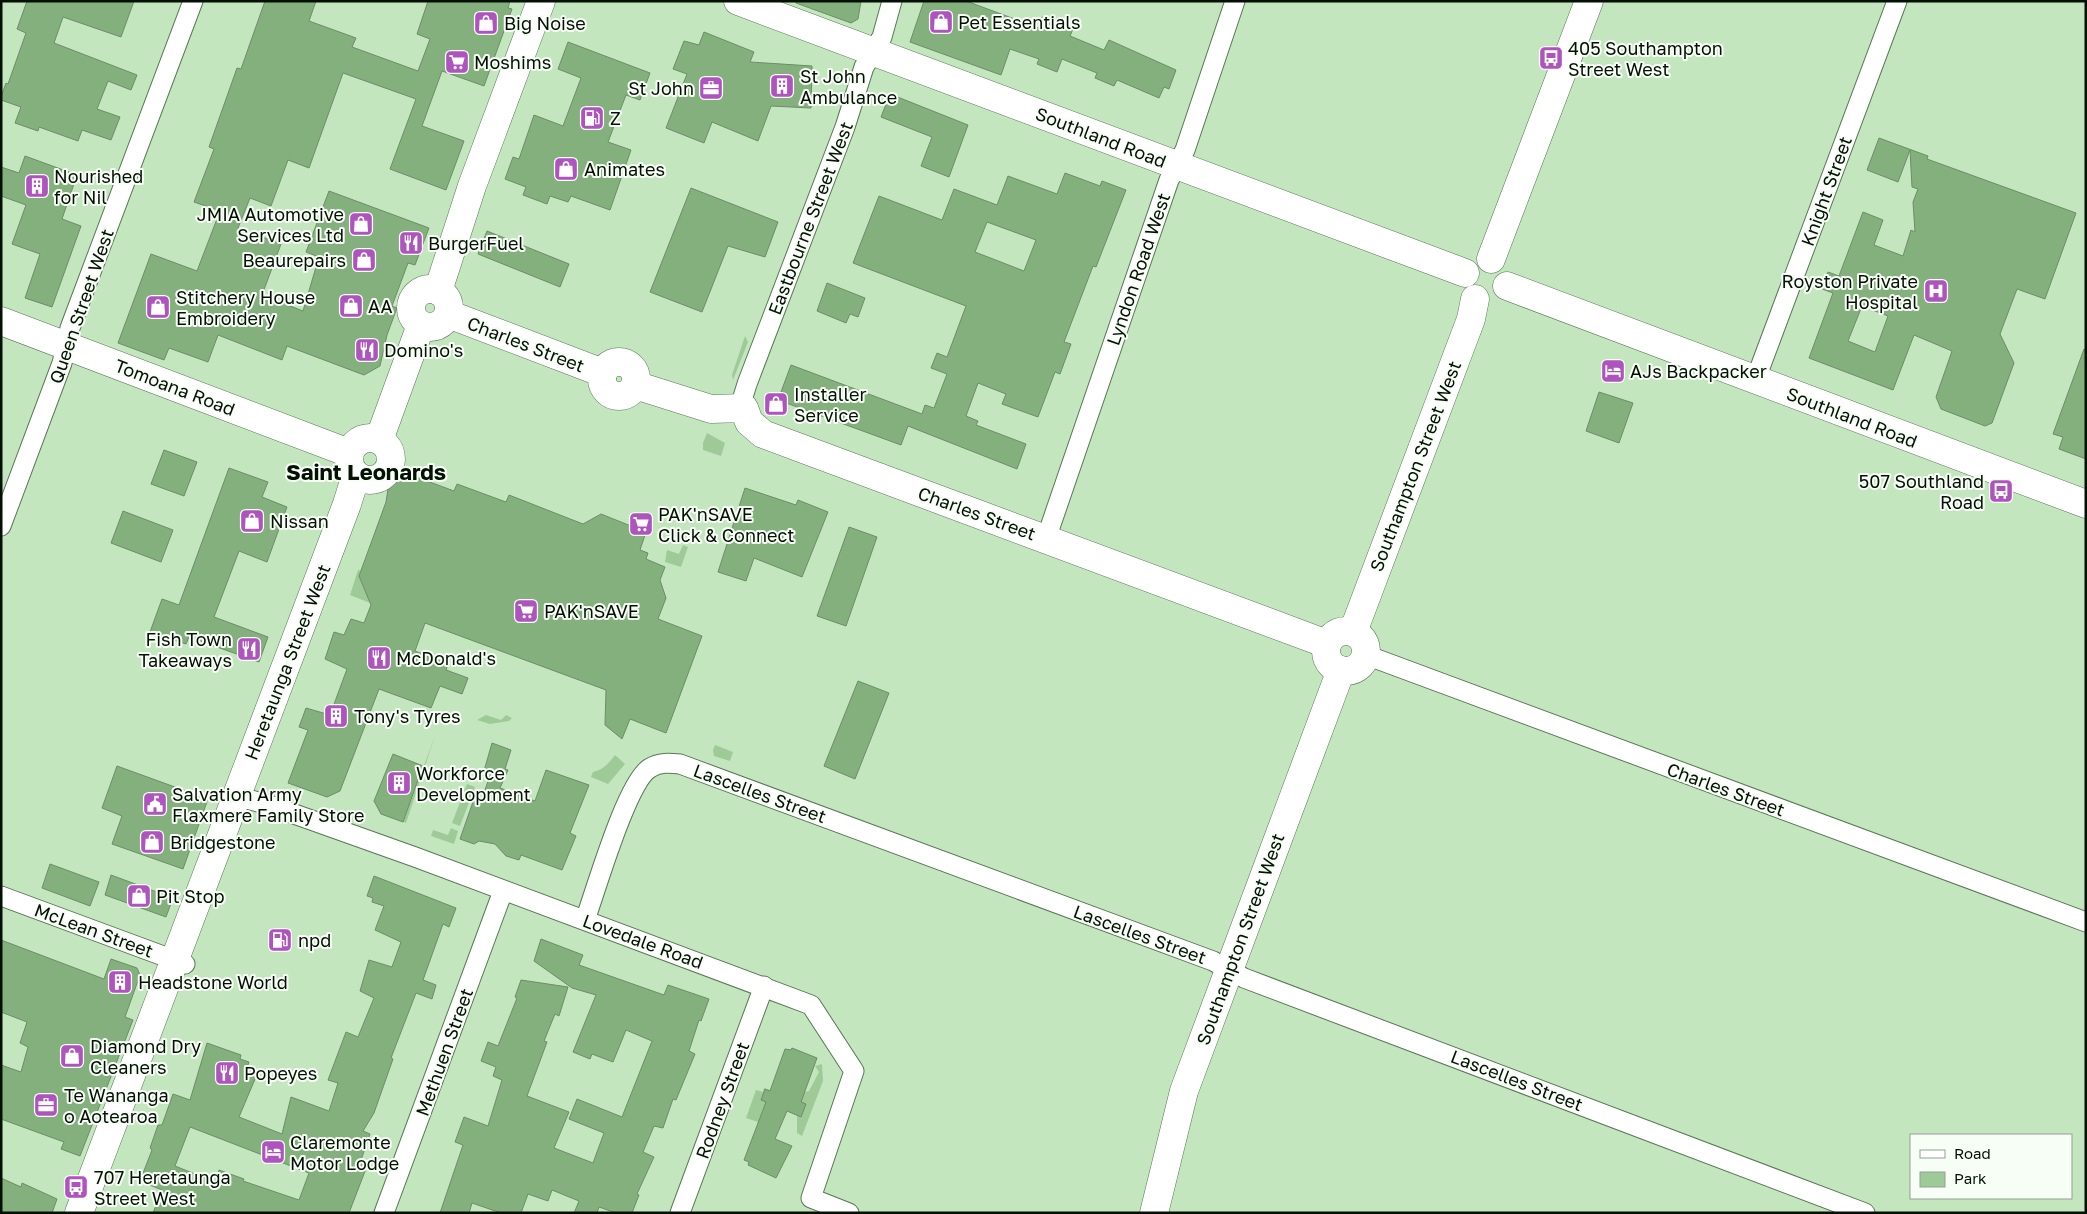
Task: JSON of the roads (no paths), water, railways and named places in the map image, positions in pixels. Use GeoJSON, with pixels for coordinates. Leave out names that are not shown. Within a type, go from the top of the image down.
{"type":"FeatureCollection","features":[{"type":"Feature","properties":{"kind":"main road"},"geometry":{"type":"LineString","coordinates":[[379,440],[421,325],[412,314],[412,302],[424,290],[443,302],[472,186],[541,1]]}},
{"type":"Feature","properties":{"kind":"main road","name":"Southland Road"},"geometry":{"type":"LineString","coordinates":[[738,1],[1465,273]]}},
{"type":"Feature","properties":{"kind":"main road"},"geometry":{"type":"LineString","coordinates":[[1491,259],[1589,1]]}},
{"type":"Feature","properties":{"kind":"main road"},"geometry":{"type":"LineString","coordinates":[[1479,259],[1491,259],[1503,267],[1506,273],[1507,286],[1503,293],[1490,301],[1475,299],[1464,285],[1465,273],[1473,262],[1479,259]]}},
{"type":"Feature","properties":{"kind":"main road","name":"Southland Road"},"geometry":{"type":"LineString","coordinates":[[1507,286],[1755,381],[2086,504]]}},
{"type":"Feature","properties":{"kind":"main road","name":"Southampton Street West"},"geometry":{"type":"LineString","coordinates":[[1353,632],[1471,319],[1475,299]]}},
{"type":"Feature","properties":{"kind":"main road","name":"Charles Street"},"geometry":{"type":"LineString","coordinates":[[443,302],[603,374],[613,363],[625,364],[634,370],[635,385],[711,409],[744,408],[749,422],[764,434],[1327,644]]}},
{"type":"Feature","properties":{"kind":"main road","name":"Tomoana Road"},"geometry":{"type":"LineString","coordinates":[[1,321],[66,346],[356,469]]}},
{"type":"Feature","properties":{"kind":"main road"},"geometry":{"type":"LineString","coordinates":[[362,439],[379,440],[390,452],[390,465],[382,476],[356,469],[354,444],[362,439]]}},
{"type":"Feature","properties":{"kind":"main road","name":"Heretaunga Street West"},"geometry":{"type":"LineString","coordinates":[[79,1213],[181,962],[243,798],[327,593],[356,469]]}},
{"type":"Feature","properties":{"kind":"main road"},"geometry":{"type":"LineString","coordinates":[[1347,630],[1363,639],[1366,655],[1358,668],[1341,670],[1335,668],[1327,657],[1327,644],[1335,634],[1347,630]]}},
{"type":"Feature","properties":{"kind":"main road","name":"Southampton Street West"},"geometry":{"type":"LineString","coordinates":[[1154,1213],[1184,1090],[1341,670]]}},
{"type":"Feature","properties":{"kind":"main road","name":"Heretaunga Street West"},"geometry":{"type":"LineString","coordinates":[[96,1213],[181,962]]}},
{"type":"Feature","properties":{"kind":"street","name":"Queen Street West"},"geometry":{"type":"LineString","coordinates":[[1,526],[62,363],[70,328],[192,1]]}},
{"type":"Feature","properties":{"kind":"street","name":"Eastbourne Street West"},"geometry":{"type":"LineString","coordinates":[[744,408],[747,384],[844,127],[864,67],[882,37],[892,1]]}},
{"type":"Feature","properties":{"kind":"street","name":"Lyndon Road West"},"geometry":{"type":"LineString","coordinates":[[1046,539],[1166,187],[1185,150],[1235,1]]}},
{"type":"Feature","properties":{"kind":"street","name":"Knight Street"},"geometry":{"type":"LineString","coordinates":[[1755,381],[1897,1]]}},
{"type":"Feature","properties":{"kind":"street","name":"Charles Street"},"geometry":{"type":"LineString","coordinates":[[1366,655],[2086,922]]}},
{"type":"Feature","properties":{"kind":"street","name":"Lascelles Street"},"geometry":{"type":"LineString","coordinates":[[585,920],[632,790],[649,768],[662,764],[680,764],[1213,961],[1244,978],[1865,1213]]}},
{"type":"Feature","properties":{"kind":"street","name":"Lovedale Road"},"geometry":{"type":"LineString","coordinates":[[243,798],[387,847],[764,986],[810,1005],[854,1071],[811,1198],[849,1213]]}},
{"type":"Feature","properties":{"kind":"street","name":"Methuen Street"},"geometry":{"type":"LineString","coordinates":[[384,1213],[503,891]]}},
{"type":"Feature","properties":{"kind":"street","name":"McLean Street"},"geometry":{"type":"LineString","coordinates":[[1,896],[181,962]]}},
{"type":"Feature","properties":{"kind":"street","name":"Rodney Street"},"geometry":{"type":"LineString","coordinates":[[680,1213],[764,986]]}},
{"type":"Feature","properties":{"kind":"place","name":"Pet Essentials"},"geometry":{"type":"Point","coordinates":[941,22]}},
{"type":"Feature","properties":{"kind":"place","name":"Big Noise"},"geometry":{"type":"Point","coordinates":[486,23]}},
{"type":"Feature","properties":{"kind":"place","name":"405 Southampton Street West"},"geometry":{"type":"Point","coordinates":[1551,58]}},
{"type":"Feature","properties":{"kind":"place","name":"Moshims"},"geometry":{"type":"Point","coordinates":[457,62]}},
{"type":"Feature","properties":{"kind":"place","name":"St John Ambulance"},"geometry":{"type":"Point","coordinates":[782,86]}},
{"type":"Feature","properties":{"kind":"place","name":"St John"},"geometry":{"type":"Point","coordinates":[711,88]}},
{"type":"Feature","properties":{"kind":"place","name":"Z"},"geometry":{"type":"Point","coordinates":[592,118]}},
{"type":"Feature","properties":{"kind":"place","name":"Animates"},"geometry":{"type":"Point","coordinates":[566,169]}},
{"type":"Feature","properties":{"kind":"place","name":"Nourished for Nil"},"geometry":{"type":"Point","coordinates":[37,186]}},
{"type":"Feature","properties":{"kind":"place","name":"JMIA Automotive Services Ltd"},"geometry":{"type":"Point","coordinates":[361,224]}},
{"type":"Feature","properties":{"kind":"place","name":"BurgerFuel"},"geometry":{"type":"Point","coordinates":[411,243]}},
{"type":"Feature","properties":{"kind":"place","name":"Beaurepairs"},"geometry":{"type":"Point","coordinates":[364,260]}},
{"type":"Feature","properties":{"kind":"place","name":"Royston Private Hospital"},"geometry":{"type":"Point","coordinates":[1936,291]}},
{"type":"Feature","properties":{"kind":"place","name":"AA"},"geometry":{"type":"Point","coordinates":[351,306]}},
{"type":"Feature","properties":{"kind":"place","name":"Stitchery House Embroidery"},"geometry":{"type":"Point","coordinates":[158,307]}},
{"type":"Feature","properties":{"kind":"place","name":"Domino's"},"geometry":{"type":"Point","coordinates":[367,350]}},
{"type":"Feature","properties":{"kind":"place","name":"AJs Backpacker"},"geometry":{"type":"Point","coordinates":[1613,371]}},
{"type":"Feature","properties":{"kind":"place","name":"Installer Service"},"geometry":{"type":"Point","coordinates":[776,404]}},
{"type":"Feature","properties":{"kind":"place","name":"507 Southland Road"},"geometry":{"type":"Point","coordinates":[2001,491]}},
{"type":"Feature","properties":{"kind":"place","name":"Nissan"},"geometry":{"type":"Point","coordinates":[252,521]}},
{"type":"Feature","properties":{"kind":"place","name":"PAK'nSAVE Click & Connect"},"geometry":{"type":"Point","coordinates":[641,524]}},
{"type":"Feature","properties":{"kind":"place","name":"PAK'nSAVE"},"geometry":{"type":"Point","coordinates":[526,611]}},
{"type":"Feature","properties":{"kind":"place","name":"Fish Town Takeaways"},"geometry":{"type":"Point","coordinates":[249,649]}},
{"type":"Feature","properties":{"kind":"place","name":"McDonald's"},"geometry":{"type":"Point","coordinates":[379,658]}},
{"type":"Feature","properties":{"kind":"place","name":"Tony's Tyres"},"geometry":{"type":"Point","coordinates":[336,716]}},
{"type":"Feature","properties":{"kind":"place","name":"Workforce Development"},"geometry":{"type":"Point","coordinates":[399,783]}},
{"type":"Feature","properties":{"kind":"place","name":"Salvation Army Flaxmere Family Store"},"geometry":{"type":"Point","coordinates":[155,804]}},
{"type":"Feature","properties":{"kind":"place","name":"Bridgestone"},"geometry":{"type":"Point","coordinates":[152,842]}},
{"type":"Feature","properties":{"kind":"place","name":"Pit Stop"},"geometry":{"type":"Point","coordinates":[139,896]}},
{"type":"Feature","properties":{"kind":"place","name":"npd"},"geometry":{"type":"Point","coordinates":[280,940]}},
{"type":"Feature","properties":{"kind":"place","name":"Headstone World"},"geometry":{"type":"Point","coordinates":[120,982]}},
{"type":"Feature","properties":{"kind":"place","name":"Diamond Dry Cleaners"},"geometry":{"type":"Point","coordinates":[72,1056]}},
{"type":"Feature","properties":{"kind":"place","name":"Popeyes"},"geometry":{"type":"Point","coordinates":[227,1073]}},
{"type":"Feature","properties":{"kind":"place","name":"Te Wananga o Aotearoa"},"geometry":{"type":"Point","coordinates":[46,1105]}},
{"type":"Feature","properties":{"kind":"place","name":"Claremonte Motor Lodge"},"geometry":{"type":"Point","coordinates":[273,1152]}},
{"type":"Feature","properties":{"kind":"place","name":"707 Heretaunga Street West"},"geometry":{"type":"Point","coordinates":[76,1187]}},
{"type":"Feature","properties":{"kind":"district","name":"Saint Leonards"},"geometry":{"type":"Point","coordinates":[366,471]}}]}
